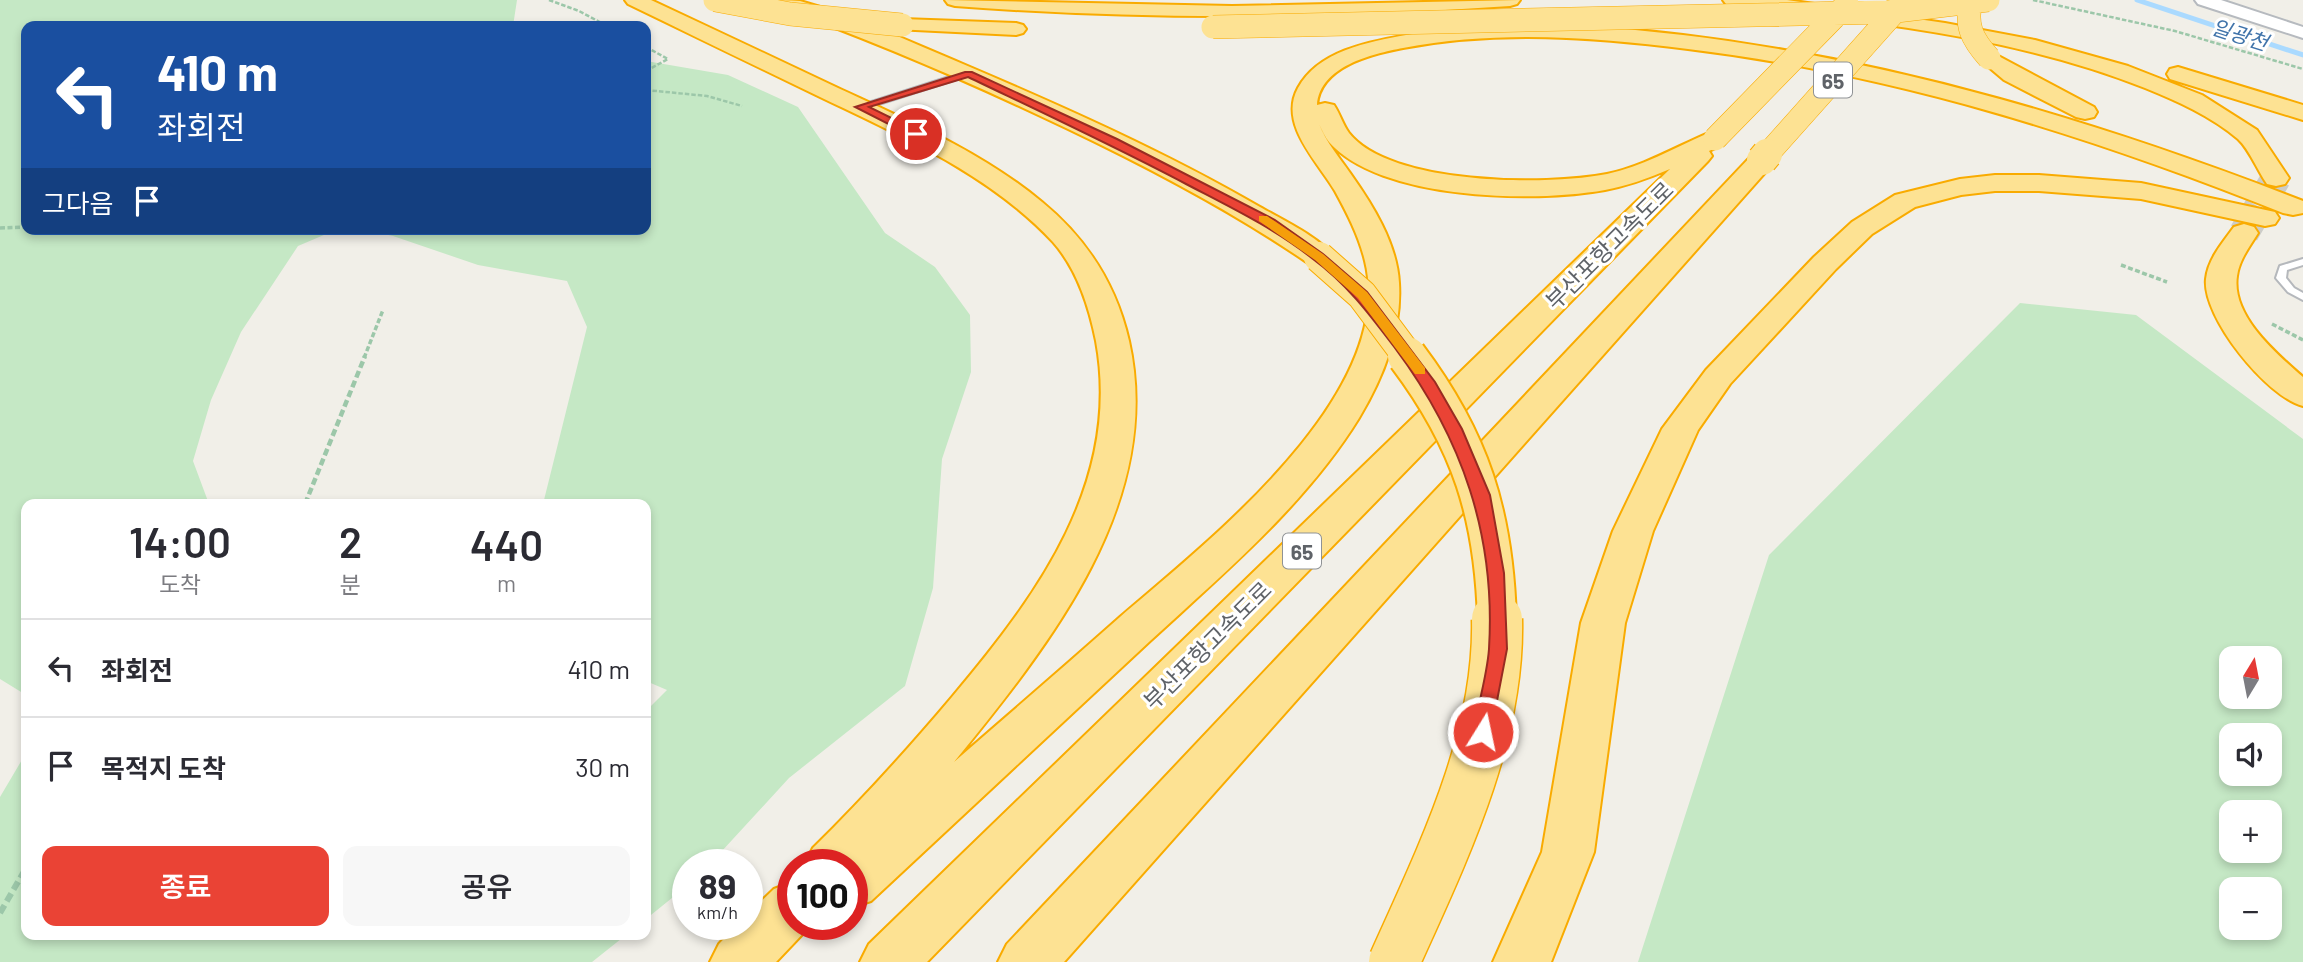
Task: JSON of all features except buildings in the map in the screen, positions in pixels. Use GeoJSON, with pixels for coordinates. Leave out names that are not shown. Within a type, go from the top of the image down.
{"type":"FeatureCollection","features":[{"type":"Feature","properties":{"kind":"highway"},"geometry":{"type":"LineString","coordinates":[[635,0],[860,107],[984,171],[1027,202],[1059,231],[1085,264],[1101,298],[1115,341],[1121,382],[1120,421],[1100,501],[1076,557],[1043,614],[1004,668],[902,792],[847,849]]}},
{"type":"Feature","properties":{"kind":"highway"},"geometry":{"type":"LineString","coordinates":[[715,0],[790,14],[902,25],[1032,29]]}},
{"type":"Feature","properties":{"kind":"highway"},"geometry":{"type":"LineString","coordinates":[[778,0],[876,34],[968,74],[1190,180],[1270,223],[1319,257],[1362,295],[1427,382],[1455,429],[1482,495],[1496,573],[1498,649],[1483,732],[1452,832],[1394,962]]}},
{"type":"Feature","properties":{"kind":"highway"},"geometry":{"type":"LineString","coordinates":[[955,0],[1168,11],[1327,10],[1510,0]]}},
{"type":"Feature","properties":{"kind":"highway"},"geometry":{"type":"LineString","coordinates":[[1733,0],[1938,26],[2039,47],[2114,68],[2174,92],[2236,126],[2265,151],[2273,164],[2276,178]]}},
{"type":"Feature","properties":{"kind":"highway"},"geometry":{"type":"LineString","coordinates":[[1789,0],[1933,20],[2033,39],[2177,74],[2303,113]]}},
{"type":"Feature","properties":{"kind":"highway","name":"부산포항고속도로"},"geometry":{"type":"LineString","coordinates":[[889,962],[1715,139],[1851,0]]}},
{"type":"Feature","properties":{"kind":"highway","name":"65"},"geometry":{"type":"LineString","coordinates":[[1027,962],[1762,160],[1905,0]]}},
{"type":"Feature","properties":{"kind":"highway"},"geometry":{"type":"LineString","coordinates":[[1971,0],[1967,23],[1970,37],[1989,58],[2012,75],[2301,217]]}},
{"type":"Feature","properties":{"kind":"highway"},"geometry":{"type":"LineString","coordinates":[[1072,29],[1801,15],[1900,11],[1988,0]]}},
{"type":"Feature","properties":{"kind":"highway"},"geometry":{"type":"LineString","coordinates":[[868,870],[1231,542],[1287,485],[1334,430],[1360,389],[1373,358],[1384,307],[1383,272],[1375,240],[1361,212],[1316,141],[1304,110],[1305,98],[1311,84],[1325,71],[1345,59],[1373,48],[1417,38],[1477,31],[1584,31],[1696,42],[1840,67],[2040,117],[2172,159],[2301,217]]}},
{"type":"Feature","properties":{"kind":"highway"},"geometry":{"type":"LineString","coordinates":[[1715,139],[1635,174],[1605,182],[1531,190],[1465,186],[1412,175],[1381,164],[1352,149],[1329,125],[1325,99],[1328,87],[1337,76],[1352,67],[1402,50],[1448,41],[1555,35],[1688,46],[1860,76],[1986,108],[2083,137],[2301,217]]}},
{"type":"Feature","properties":{"kind":"highway"},"geometry":{"type":"LineString","coordinates":[[1522,962],[1568,852],[1603,623],[1633,531],[1679,429],[1718,377],[1862,228],[1905,201],[1930,193],[1995,183],[2039,183],[2127,190],[2301,217]]}},
{"type":"Feature","properties":{"kind":"highway"},"geometry":{"type":"LineString","coordinates":[[2244,233],[2225,263],[2221,282],[2225,301],[2247,340],[2303,395]]}},
{"type":"Feature","properties":{"kind":"highway"},"geometry":{"type":"LineString","coordinates":[[739,962],[777,922]]}},
{"type":"Feature","properties":{"kind":"highway"},"geometry":{"type":"LineString","coordinates":[[764,962],[789,940]]}},
{"type":"Feature","properties":{"kind":"street"},"geometry":{"type":"LineString","coordinates":[[2204,0],[2303,33]]}},
{"type":"Feature","properties":{"kind":"lane"},"geometry":{"type":"LineString","coordinates":[[860,107],[968,74]]}},
{"type":"Feature","properties":{"kind":"lane"},"geometry":{"type":"LineString","coordinates":[[2303,262],[2283,268],[2281,278],[2291,290],[2303,297]]}},
{"type":"Feature","properties":{"kind":"path"},"geometry":{"type":"LineString","coordinates":[[549,0],[598,21]]}},
{"type":"Feature","properties":{"kind":"path"},"geometry":{"type":"LineString","coordinates":[[2034,0],[2175,30],[2303,69]]}},
{"type":"Feature","properties":{"kind":"path"},"geometry":{"type":"LineString","coordinates":[[651,50],[668,59],[651,68]]}},
{"type":"Feature","properties":{"kind":"path"},"geometry":{"type":"LineString","coordinates":[[651,90],[698,94],[742,106]]}},
{"type":"Feature","properties":{"kind":"path"},"geometry":{"type":"LineString","coordinates":[[0,228],[21,227]]}},
{"type":"Feature","properties":{"kind":"path"},"geometry":{"type":"LineString","coordinates":[[2121,265],[2167,282]]}},
{"type":"Feature","properties":{"kind":"path"},"geometry":{"type":"LineString","coordinates":[[307,499],[383,310]]}},
{"type":"Feature","properties":{"kind":"path"},"geometry":{"type":"LineString","coordinates":[[0,913],[21,877]]}},
{"type":"Feature","properties":{"kind":"green space"},"geometry":{"type":"Polygon","coordinates":[[[0,0],[517,0],[514,21],[21,21],[21,235],[324,235],[298,246],[241,332],[211,400],[193,461],[207,499],[21,499],[21,692],[0,679],[0,0]]]}},
{"type":"Feature","properties":{"kind":"green space"},"geometry":{"type":"Polygon","coordinates":[[[651,62],[728,75],[798,107],[885,233],[935,267],[970,315],[971,372],[942,459],[933,588],[905,686],[789,778],[724,849],[672,849],[672,898],[651,915],[651,706],[667,690],[651,683],[651,499],[544,499],[587,327],[567,281],[478,265],[388,235],[651,235],[651,62]]]}},
{"type":"Feature","properties":{"kind":"green space"},"geometry":{"type":"Polygon","coordinates":[[[2020,303],[2136,315],[2303,439],[2303,962],[1638,962],[1769,555],[2020,303]]]}},
{"type":"Feature","properties":{"kind":"green space"},"geometry":{"type":"Polygon","coordinates":[[[21,761],[21,940],[620,940],[592,962],[0,962],[0,797],[21,761]]]}},
{"type":"Feature","properties":{"kind":"waterway","name":"일광천"},"geometry":{"type":"LineString","coordinates":[[2137,0],[2303,55]]}},
{"type":"Feature","properties":{"kind":"tunnel"},"geometry":{"type":"LineString","coordinates":[[2244,233],[2276,178]]}},
{"type":"Feature","properties":{"kind":"slow traffic"},"geometry":{"type":"LineString","coordinates":[[1263,219],[1319,257],[1362,295],[1420,371]]}},
{"type":"Feature","properties":{"kind":"route"},"geometry":{"type":"LineString","coordinates":[[916,134],[860,107],[968,74],[1113,142],[1270,223],[1319,257],[1362,295],[1427,382],[1455,429],[1482,495],[1496,573],[1498,649],[1483,732]]}}]}
